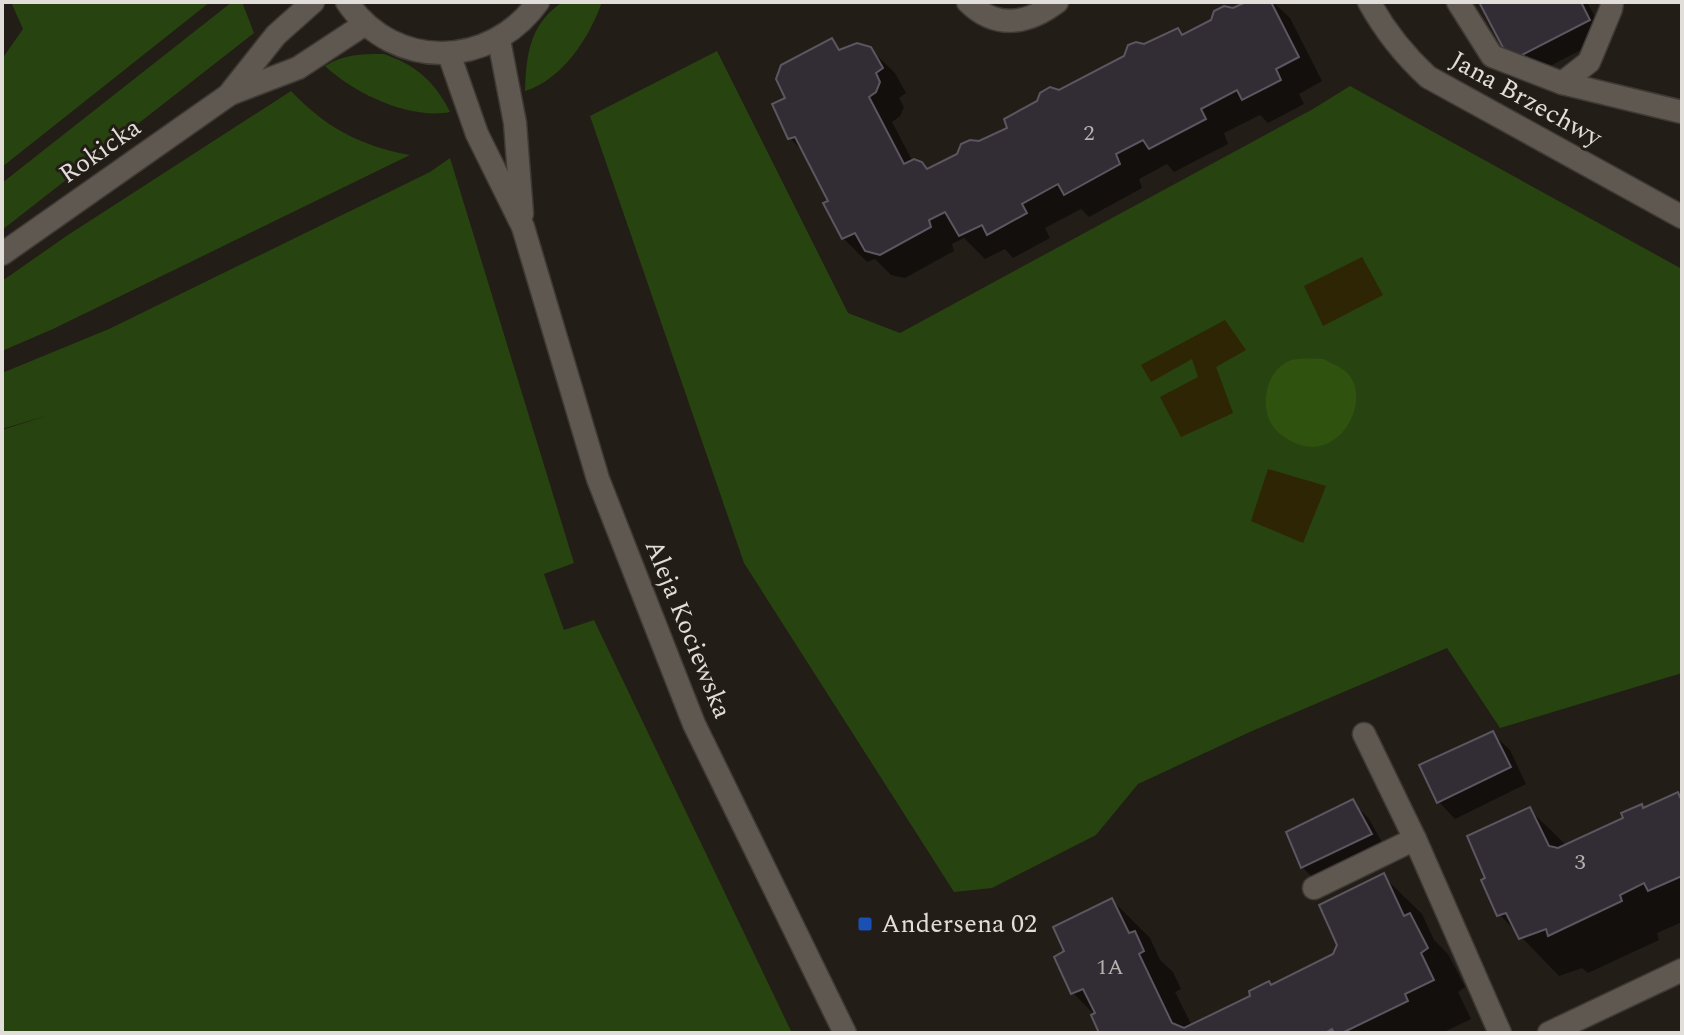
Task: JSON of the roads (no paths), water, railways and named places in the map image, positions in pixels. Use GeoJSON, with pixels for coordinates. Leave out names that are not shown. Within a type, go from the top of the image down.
{"type":"FeatureCollection","features":[{"type":"Feature","properties":{"kind":"street","name":"Rokicka"},"geometry":{"type":"LineString","coordinates":[[230,94],[276,35],[313,2]]}},
{"type":"Feature","properties":{"kind":"street"},"geometry":{"type":"LineString","coordinates":[[347,2],[365,24],[404,48],[449,54],[475,50],[499,40],[520,24],[538,2]]}},
{"type":"Feature","properties":{"kind":"street"},"geometry":{"type":"LineString","coordinates":[[968,2],[982,15],[1013,23],[1041,15],[1057,2]]}},
{"type":"Feature","properties":{"kind":"street","name":"Jana Brzechwy"},"geometry":{"type":"LineString","coordinates":[[1369,2],[1401,51],[1428,77],[1682,217]]}},
{"type":"Feature","properties":{"kind":"street"},"geometry":{"type":"LineString","coordinates":[[1458,2],[1492,56],[1562,83],[1682,112]]}},
{"type":"Feature","properties":{"kind":"street"},"geometry":{"type":"LineString","coordinates":[[1562,83],[1589,62],[1612,2]]}},
{"type":"Feature","properties":{"kind":"street","name":"Rokicka"},"geometry":{"type":"LineString","coordinates":[[2,254],[230,94],[298,68],[365,24]]}},
{"type":"Feature","properties":{"kind":"street","name":"Aleja Kociewska"},"geometry":{"type":"LineString","coordinates":[[499,40],[515,123],[523,227]]}},
{"type":"Feature","properties":{"kind":"street","name":"Aleja Kociewska"},"geometry":{"type":"LineString","coordinates":[[449,54],[477,134],[523,227],[598,479],[694,724],[845,1033]]}},
{"type":"Feature","properties":{"kind":"street"},"geometry":{"type":"LineString","coordinates":[[1364,734],[1415,839],[1500,1033]]}},
{"type":"Feature","properties":{"kind":"street"},"geometry":{"type":"LineString","coordinates":[[1314,888],[1415,839]]}},
{"type":"Feature","properties":{"kind":"street"},"geometry":{"type":"LineString","coordinates":[[1549,1033],[1682,970]]}},
{"type":"Feature","properties":{"kind":"place","name":"Andersena 02"},"geometry":{"type":"Point","coordinates":[865,924]}}]}
